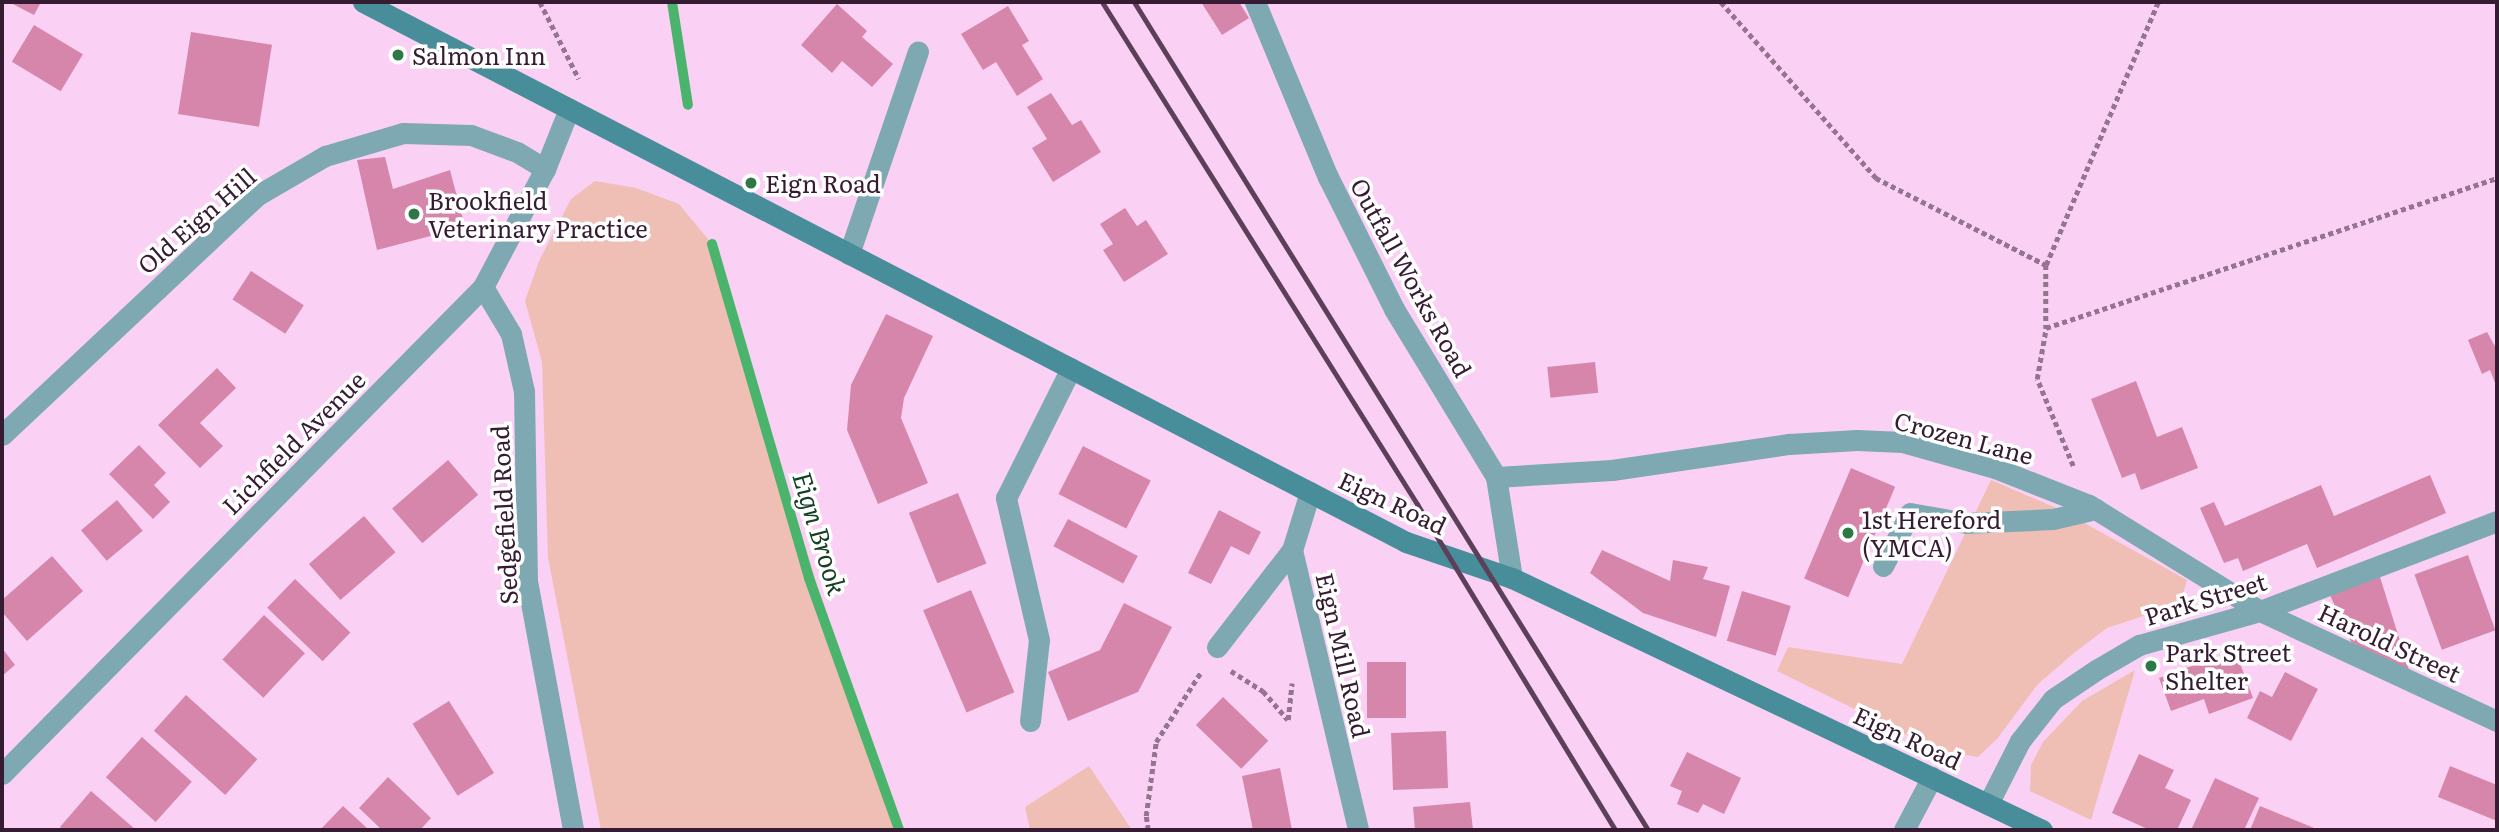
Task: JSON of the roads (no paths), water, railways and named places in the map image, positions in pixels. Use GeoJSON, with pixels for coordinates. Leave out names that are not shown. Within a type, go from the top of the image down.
{"type":"FeatureCollection","features":[{"type":"Feature","properties":{"kind":"main road","name":"Eign Road"},"geometry":{"type":"LineString","coordinates":[[363,2],[1406,542],[1511,578],[2042,830]]}},
{"type":"Feature","properties":{"kind":"street","name":"Outfall Works Road"},"geometry":{"type":"LineString","coordinates":[[1255,2],[1328,177],[1394,309],[1496,477],[1511,578]]}},
{"type":"Feature","properties":{"kind":"street"},"geometry":{"type":"LineString","coordinates":[[849,254],[918,51]]}},
{"type":"Feature","properties":{"kind":"street","name":"Lichfield Avenue"},"geometry":{"type":"LineString","coordinates":[[2,774],[483,287],[545,169],[569,109]]}},
{"type":"Feature","properties":{"kind":"street","name":"Old Eign Hill"},"geometry":{"type":"LineString","coordinates":[[2,435],[258,195],[325,156],[403,133],[471,135],[517,152],[545,169]]}},
{"type":"Feature","properties":{"kind":"street","name":"Sedgefield Road"},"geometry":{"type":"LineString","coordinates":[[483,287],[511,334],[524,391],[527,582],[573,830]]}},
{"type":"Feature","properties":{"kind":"street"},"geometry":{"type":"LineString","coordinates":[[1030,721],[1039,640],[1006,498],[1070,368]]}},
{"type":"Feature","properties":{"kind":"street","name":"Crozen Lane"},"geometry":{"type":"LineString","coordinates":[[1496,477],[1612,470],[1789,444],[1857,440],[1902,442],[1995,468],[2092,507],[2260,611]]}},
{"type":"Feature","properties":{"kind":"street","name":"Eign Mill Road"},"geometry":{"type":"LineString","coordinates":[[1310,492],[1292,550],[1358,830]]}},
{"type":"Feature","properties":{"kind":"street"},"geometry":{"type":"LineString","coordinates":[[1883,566],[1910,513],[1966,523],[2053,519],[2092,507]]}},
{"type":"Feature","properties":{"kind":"street","name":"Park Street"},"geometry":{"type":"LineString","coordinates":[[1988,804],[2020,741],[2053,699],[2096,670],[2140,646],[2260,611],[2497,521]]}},
{"type":"Feature","properties":{"kind":"street"},"geometry":{"type":"LineString","coordinates":[[1212,656],[1292,550]]}},
{"type":"Feature","properties":{"kind":"street","name":"Harold Street"},"geometry":{"type":"LineString","coordinates":[[2260,611],[2497,721]]}},
{"type":"Feature","properties":{"kind":"street"},"geometry":{"type":"LineString","coordinates":[[1904,830],[1932,777]]}},
{"type":"Feature","properties":{"kind":"waterway","name":"Eign Brook"},"geometry":{"type":"LineString","coordinates":[[672,2],[688,105]]}},
{"type":"Feature","properties":{"kind":"waterway","name":"Eign Brook"},"geometry":{"type":"LineString","coordinates":[[712,244],[809,578],[899,830]]}},
{"type":"Feature","properties":{"kind":"railway"},"geometry":{"type":"LineString","coordinates":[[1102,2],[1417,504],[1615,830]]}},
{"type":"Feature","properties":{"kind":"railway"},"geometry":{"type":"LineString","coordinates":[[1134,2],[1648,830]]}},
{"type":"Feature","properties":{"kind":"place","name":"Salmon Inn"},"geometry":{"type":"Point","coordinates":[398,55]}},
{"type":"Feature","properties":{"kind":"place","name":"Eign Road"},"geometry":{"type":"Point","coordinates":[751,183]}},
{"type":"Feature","properties":{"kind":"place","name":"Brookfield Veterinary Practice"},"geometry":{"type":"Point","coordinates":[414,214]}},
{"type":"Feature","properties":{"kind":"place","name":"1st Hereford (YMCA)"},"geometry":{"type":"Point","coordinates":[1848,533]}},
{"type":"Feature","properties":{"kind":"place","name":"Park Street Shelter"},"geometry":{"type":"Point","coordinates":[2151,666]}}]}
